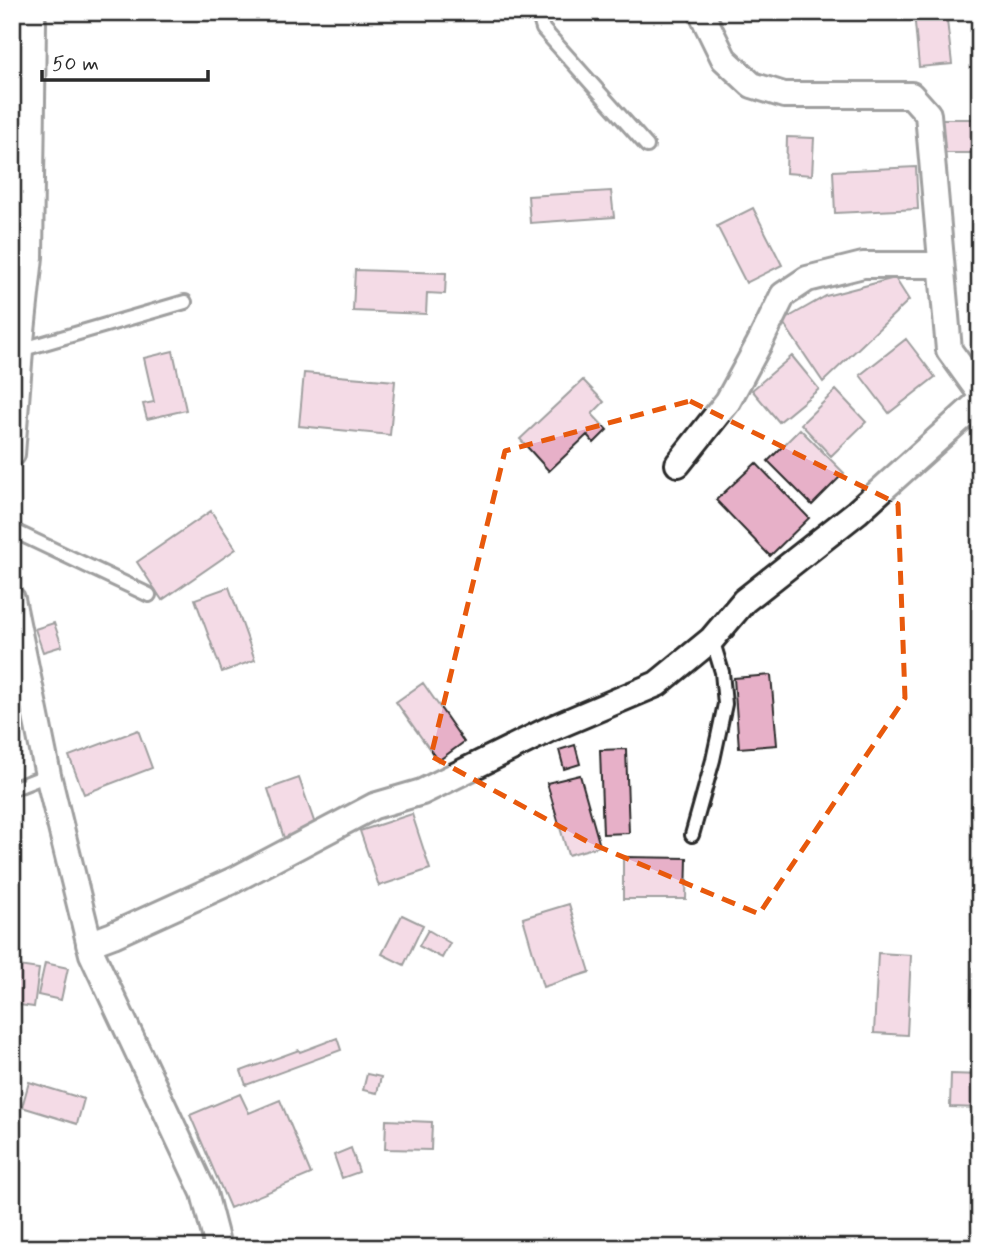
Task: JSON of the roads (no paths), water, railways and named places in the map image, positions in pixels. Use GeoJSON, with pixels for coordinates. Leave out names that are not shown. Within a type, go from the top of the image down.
{"type":"FeatureCollection","features":[{"type":"Feature","properties":{"kind":"street"},"geometry":{"type":"LineString","coordinates":[[12,454],[20,350],[18,323],[30,257],[31,12]]}},
{"type":"Feature","properties":{"kind":"street"},"geometry":{"type":"LineString","coordinates":[[701,12],[724,59],[752,85],[784,95],[911,95],[928,114],[949,350],[980,393]]}},
{"type":"Feature","properties":{"kind":"street"},"geometry":{"type":"LineString","coordinates":[[678,464],[728,401],[783,295],[807,279],[863,265],[940,265]]}},
{"type":"Feature","properties":{"kind":"street"},"geometry":{"type":"LineString","coordinates":[[89,944],[234,880],[374,806],[422,792],[548,730],[657,684],[712,639],[744,601],[857,512],[980,401]]}},
{"type":"Feature","properties":{"kind":"street"},"geometry":{"type":"LineString","coordinates":[[12,599],[48,775],[89,944],[97,967],[204,1193],[216,1248]]}},
{"type":"Feature","properties":{"kind":"lane"},"geometry":{"type":"LineString","coordinates":[[538,12],[543,29],[647,146]]}},
{"type":"Feature","properties":{"kind":"lane"},"geometry":{"type":"LineString","coordinates":[[20,350],[186,302]]}},
{"type":"Feature","properties":{"kind":"lane"},"geometry":{"type":"LineString","coordinates":[[12,530],[149,595]]}},
{"type":"Feature","properties":{"kind":"lane"},"geometry":{"type":"LineString","coordinates":[[692,835],[713,760],[724,704],[722,672],[712,639]]}},
{"type":"Feature","properties":{"kind":"lane"},"geometry":{"type":"LineString","coordinates":[[12,789],[48,775]]}}]}
